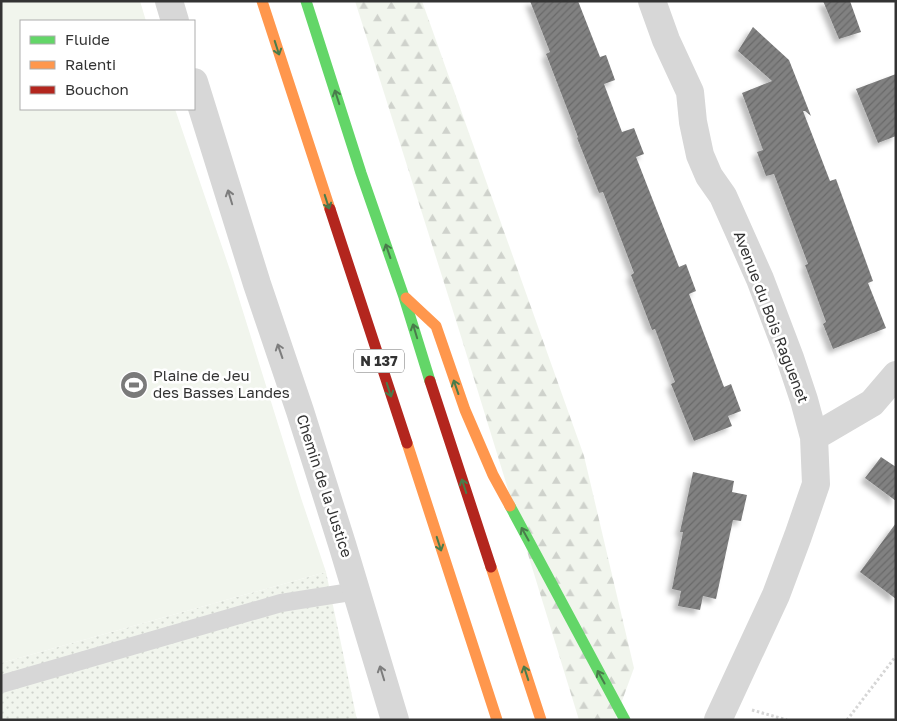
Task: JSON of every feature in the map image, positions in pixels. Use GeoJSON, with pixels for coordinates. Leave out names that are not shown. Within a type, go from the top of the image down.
{"type":"FeatureCollection","features":[{"type":"Feature","properties":{"kind":"highway","name":"N 137"},"geometry":{"type":"LineString","coordinates":[[262,1],[497,720]]}},
{"type":"Feature","properties":{"kind":"highway","name":"N 137"},"geometry":{"type":"LineString","coordinates":[[306,1],[541,720]]}},
{"type":"Feature","properties":{"kind":"highway"},"geometry":{"type":"LineString","coordinates":[[404,297],[436,326],[465,410],[493,475],[625,720]]}},
{"type":"Feature","properties":{"kind":"street"},"geometry":{"type":"LineString","coordinates":[[168,1],[175,20]]}},
{"type":"Feature","properties":{"kind":"street","name":"Avenue du Bois Raguenet"},"geometry":{"type":"LineString","coordinates":[[652,1],[666,40],[690,92],[693,122],[700,155],[709,176],[723,196],[760,279],[790,358],[814,437],[816,484],[776,595],[718,720]]}},
{"type":"Feature","properties":{"kind":"street","name":"Chemin de la Justice"},"geometry":{"type":"LineString","coordinates":[[195,85],[257,284],[357,591],[395,720]]}},
{"type":"Feature","properties":{"kind":"street"},"geometry":{"type":"LineString","coordinates":[[814,437],[872,403],[896,374]]}},
{"type":"Feature","properties":{"kind":"lane"},"geometry":{"type":"LineString","coordinates":[[1,684],[280,603],[357,591]]}},
{"type":"Feature","properties":{"kind":"path"},"geometry":{"type":"LineString","coordinates":[[847,720],[896,656]]}},
{"type":"Feature","properties":{"kind":"green space","name":"Plaine de Jeu des Basses Landes"},"geometry":{"type":"Polygon","coordinates":[[[1,1],[140,1],[146,20],[20,20],[20,110],[175,110],[231,273],[326,572],[1,663],[1,1]]]}},
{"type":"Feature","properties":{"kind":"green space"},"geometry":{"type":"Polygon","coordinates":[[[355,1],[422,1],[584,456],[634,668],[615,720],[579,720],[355,1]]]}},
{"type":"Feature","properties":{"kind":"green space"},"geometry":{"type":"Polygon","coordinates":[[[326,572],[357,720],[1,720],[1,663],[326,572]]]}},
{"type":"Feature","properties":{"kind":"building"},"geometry":{"type":"Polygon","coordinates":[[[530,1],[578,1],[600,57],[606,55],[615,80],[604,84],[622,132],[634,128],[644,154],[636,157],[679,267],[686,264],[696,291],[689,294],[724,387],[731,384],[741,411],[728,416],[732,426],[694,441],[671,384],[675,382],[655,329],[652,330],[631,275],[634,273],[603,192],[599,193],[577,138],[546,54],[550,52],[530,1]]]}},
{"type":"Feature","properties":{"kind":"building"},"geometry":{"type":"Polygon","coordinates":[[[823,1],[850,1],[861,32],[839,39],[823,1]]]}},
{"type":"Feature","properties":{"kind":"building"},"geometry":{"type":"Polygon","coordinates":[[[753,27],[789,60],[811,116],[803,111],[830,181],[836,179],[873,281],[868,283],[886,328],[833,349],[823,324],[826,322],[805,265],[808,264],[774,174],[766,176],[757,152],[763,150],[742,93],[772,81],[738,51],[753,27]]]}},
{"type":"Feature","properties":{"kind":"building"},"geometry":{"type":"Polygon","coordinates":[[[896,74],[896,136],[878,143],[856,89],[896,74]]]}},
{"type":"Feature","properties":{"kind":"building"},"geometry":{"type":"Polygon","coordinates":[[[881,457],[896,467],[896,501],[865,478],[881,457]]]}},
{"type":"Feature","properties":{"kind":"building"},"geometry":{"type":"Polygon","coordinates":[[[693,472],[734,481],[732,492],[747,495],[741,521],[733,520],[716,599],[703,596],[700,610],[678,606],[681,591],[672,589],[683,532],[680,532],[693,472]]]}},
{"type":"Feature","properties":{"kind":"building"},"geometry":{"type":"Polygon","coordinates":[[[896,523],[896,599],[860,572],[896,523]]]}},
{"type":"Feature","properties":{"kind":"traffic: fast"},"geometry":{"type":"LineString","coordinates":[[306,1],[430,381]]}},
{"type":"Feature","properties":{"kind":"traffic: fast"},"geometry":{"type":"LineString","coordinates":[[510,506],[625,720]]}},
{"type":"Feature","properties":{"kind":"traffic: slow"},"geometry":{"type":"LineString","coordinates":[[262,1],[330,209]]}},
{"type":"Feature","properties":{"kind":"traffic: slow"},"geometry":{"type":"LineString","coordinates":[[406,298],[436,326],[465,410],[493,475],[510,506]]}},
{"type":"Feature","properties":{"kind":"traffic: slow"},"geometry":{"type":"LineString","coordinates":[[407,443],[497,720]]}},
{"type":"Feature","properties":{"kind":"traffic: slow"},"geometry":{"type":"LineString","coordinates":[[491,567],[541,720]]}},
{"type":"Feature","properties":{"kind":"traffic: jam"},"geometry":{"type":"LineString","coordinates":[[330,209],[407,443]]}},
{"type":"Feature","properties":{"kind":"traffic: jam"},"geometry":{"type":"LineString","coordinates":[[430,381],[491,567]]}},
{"type":"Feature","properties":{"kind":"place","name":"Plaine de Jeu des Basses Landes"},"geometry":{"type":"Point","coordinates":[134,385]}}]}
